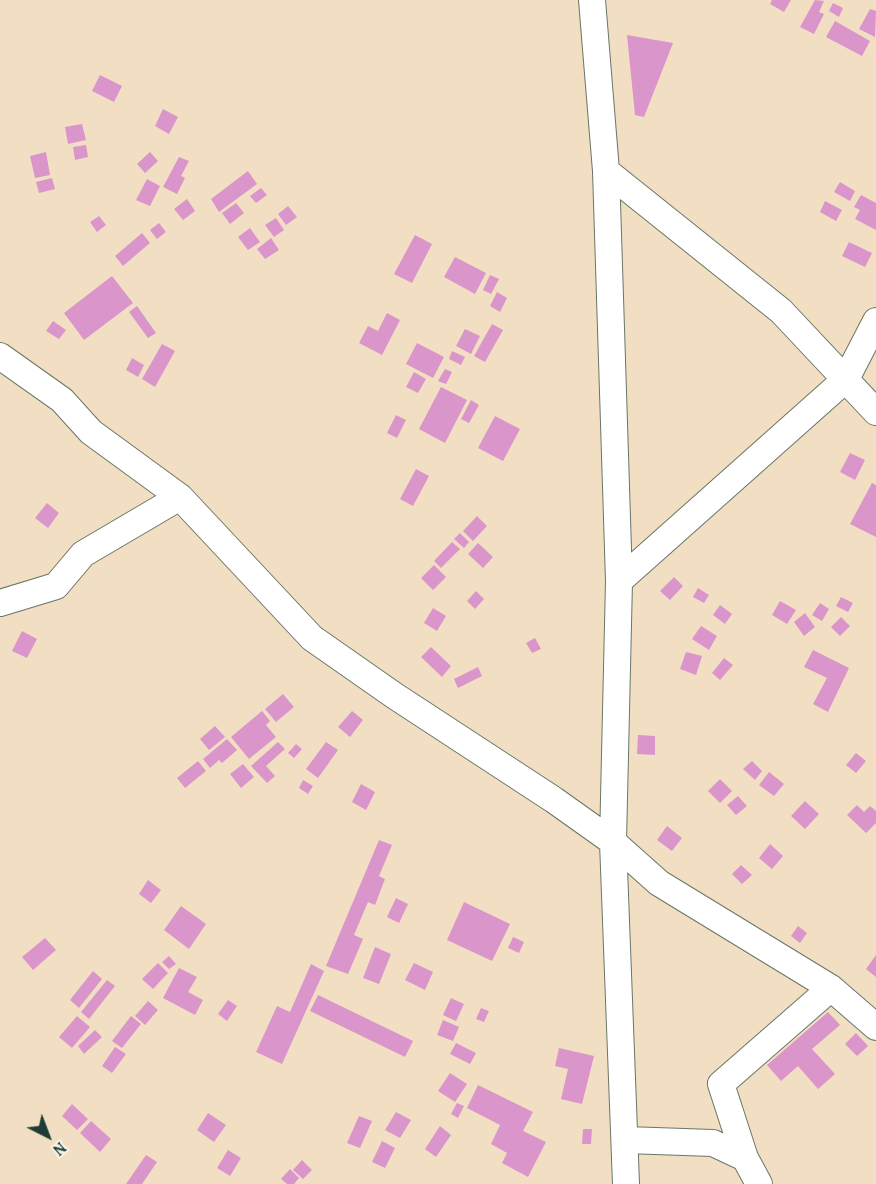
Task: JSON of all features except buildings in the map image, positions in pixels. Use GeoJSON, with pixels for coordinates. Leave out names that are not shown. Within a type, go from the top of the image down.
{"type":"FeatureCollection","features":[{"type":"Feature","properties":{"kind":"street"},"geometry":{"type":"LineString","coordinates":[[592,0],[606,171],[619,581],[613,842],[626,1184]]}},
{"type":"Feature","properties":{"kind":"street"},"geometry":{"type":"LineString","coordinates":[[606,171],[781,311],[876,412]]}},
{"type":"Feature","properties":{"kind":"street"},"geometry":{"type":"LineString","coordinates":[[619,581],[846,379],[876,321]]}},
{"type":"Feature","properties":{"kind":"street"},"geometry":{"type":"LineString","coordinates":[[0,356],[62,400],[91,432],[180,497],[312,638],[395,696],[554,800],[613,842],[659,883],[831,988],[876,1027]]}},
{"type":"Feature","properties":{"kind":"street"},"geometry":{"type":"LineString","coordinates":[[0,603],[56,586],[83,554],[180,497]]}},
{"type":"Feature","properties":{"kind":"street"},"geometry":{"type":"LineString","coordinates":[[759,1184],[745,1158],[721,1084],[831,988]]}},
{"type":"Feature","properties":{"kind":"street"},"geometry":{"type":"LineString","coordinates":[[626,1140],[713,1143],[745,1158]]}}]}
